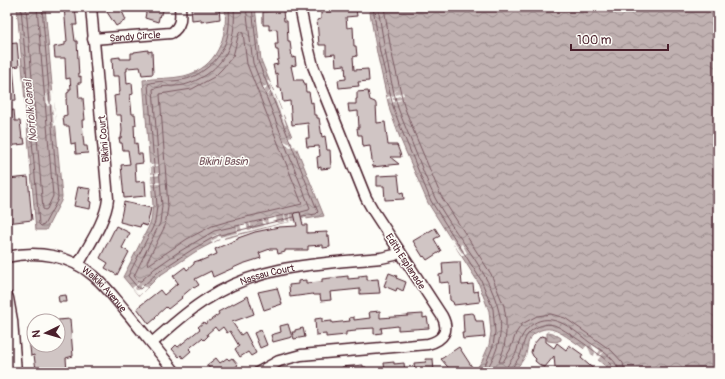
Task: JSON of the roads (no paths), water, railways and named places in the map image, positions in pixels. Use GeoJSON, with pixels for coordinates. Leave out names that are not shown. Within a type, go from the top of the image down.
{"type":"FeatureCollection","features":[{"type":"Feature","properties":{"kind":"main road"},"geometry":{"type":"LineString","coordinates":[[7,298],[11,320],[15,372]]}},
{"type":"Feature","properties":{"kind":"street","name":"Bikini Court"},"geometry":{"type":"LineString","coordinates":[[78,265],[103,218],[108,205],[91,7]]}},
{"type":"Feature","properties":{"kind":"street","name":"Sandy Circle"},"geometry":{"type":"LineString","coordinates":[[93,39],[171,33],[179,26],[181,17],[180,7]]}},
{"type":"Feature","properties":{"kind":"street","name":"Edith Esplanade"},"geometry":{"type":"LineString","coordinates":[[259,372],[279,361],[300,355],[428,344],[441,338],[446,330],[445,321],[374,212],[360,184],[313,66],[300,7]]}},
{"type":"Feature","properties":{"kind":"street","name":"Nassau Court"},"geometry":{"type":"LineString","coordinates":[[152,343],[208,298],[249,278],[289,267],[381,258],[400,252]]}},
{"type":"Feature","properties":{"kind":"street","name":"Waikiki Avenue"},"geometry":{"type":"LineString","coordinates":[[7,256],[21,254],[43,254],[60,258],[78,265],[93,275],[104,285],[175,372]]}},
{"type":"Feature","properties":{"kind":"water","name":"Norfolk Canal"},"geometry":{"type":"Polygon","coordinates":[[[17,7],[45,7],[62,197],[46,230],[36,230],[17,7]]]}},
{"type":"Feature","properties":{"kind":"water","name":"Bikini Basin"},"geometry":{"type":"Polygon","coordinates":[[[225,7],[255,7],[261,60],[324,216],[282,223],[218,240],[195,252],[159,276],[139,296],[123,277],[151,221],[153,205],[143,80],[184,76],[205,66],[218,50],[222,40],[225,7]]]}},
{"type":"Feature","properties":{"kind":"water"},"geometry":{"type":"Polygon","coordinates":[[[369,7],[718,7],[718,372],[611,372],[601,362],[575,342],[559,332],[546,329],[541,330],[532,336],[525,356],[514,372],[474,372],[482,361],[489,345],[491,332],[489,311],[478,282],[428,203],[400,138],[390,111],[377,53],[369,7]]]}},
{"type":"Feature","properties":{"kind":"water"},"geometry":{"type":"Polygon","coordinates":[[[547,332],[553,333],[561,338],[561,340],[556,342],[548,341],[547,332]]]}}]}
